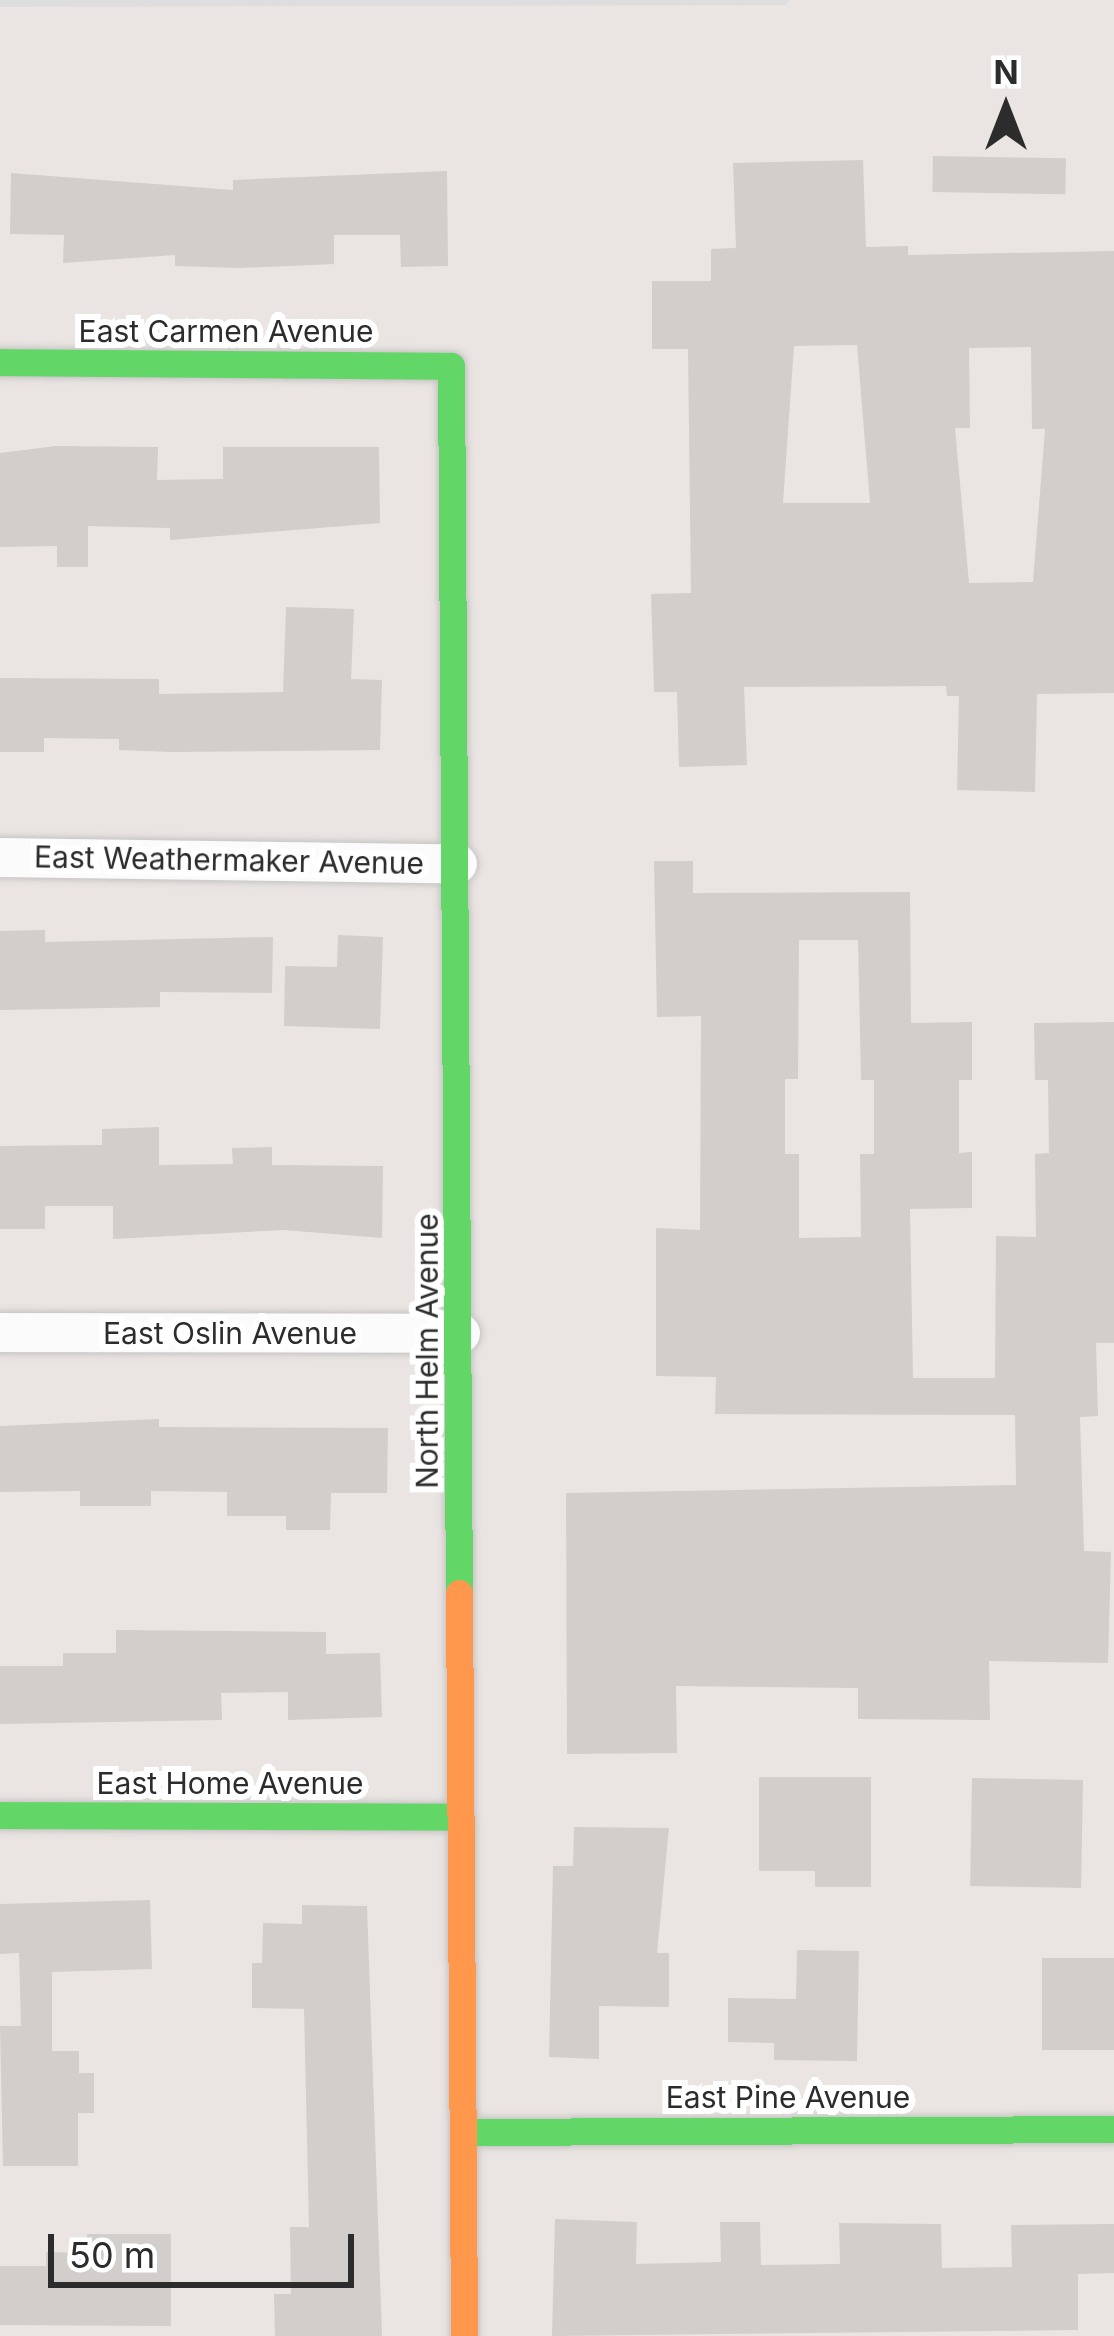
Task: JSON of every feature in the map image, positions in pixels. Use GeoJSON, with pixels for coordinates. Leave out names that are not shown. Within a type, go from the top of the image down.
{"type":"FeatureCollection","features":[{"type":"Feature","properties":{"kind":"street","name":"East Carmen Avenue"},"geometry":{"type":"LineString","coordinates":[[0,362],[451,366]]}},
{"type":"Feature","properties":{"kind":"street","name":"North Helm Avenue"},"geometry":{"type":"LineString","coordinates":[[451,366],[464,2336]]}},
{"type":"Feature","properties":{"kind":"street","name":"East Weathermaker Avenue"},"geometry":{"type":"LineString","coordinates":[[0,857],[457,863]]}},
{"type":"Feature","properties":{"kind":"street","name":"East Oslin Avenue"},"geometry":{"type":"LineString","coordinates":[[0,1332],[460,1334]]}},
{"type":"Feature","properties":{"kind":"street","name":"East Home Avenue"},"geometry":{"type":"LineString","coordinates":[[0,1815],[460,1816]]}},
{"type":"Feature","properties":{"kind":"street","name":"East Pine Avenue"},"geometry":{"type":"LineString","coordinates":[[463,2132],[1114,2128]]}},
{"type":"Feature","properties":{"kind":"building"},"geometry":{"type":"Polygon","coordinates":[[[933,156],[1066,158],[1065,194],[932,192],[933,156]]]}},
{"type":"Feature","properties":{"kind":"building"},"geometry":{"type":"Polygon","coordinates":[[[863,160],[866,247],[908,246],[908,255],[1114,251],[1114,693],[1037,694],[1035,792],[957,790],[959,696],[947,696],[946,686],[744,687],[747,765],[679,767],[677,692],[654,692],[651,594],[691,593],[688,349],[652,349],[652,281],[711,281],[711,249],[736,248],[733,163],[863,160]],[[857,345],[794,346],[783,503],[870,503],[857,345]],[[1031,347],[969,348],[970,428],[955,428],[969,583],[1033,582],[1045,429],[1032,429],[1031,347]]]}},
{"type":"Feature","properties":{"kind":"building"},"geometry":{"type":"Polygon","coordinates":[[[447,171],[448,266],[401,267],[400,235],[334,235],[334,264],[240,268],[175,266],[175,255],[63,263],[64,235],[10,234],[11,173],[233,190],[233,180],[447,171]]]}},
{"type":"Feature","properties":{"kind":"building"},"geometry":{"type":"Polygon","coordinates":[[[56,446],[158,447],[157,480],[223,479],[223,447],[379,447],[380,523],[170,540],[170,528],[88,526],[88,567],[57,567],[57,546],[0,547],[0,453],[56,446]]]}},
{"type":"Feature","properties":{"kind":"building"},"geometry":{"type":"Polygon","coordinates":[[[286,607],[354,609],[351,679],[382,680],[380,750],[172,752],[119,750],[119,739],[44,738],[44,752],[0,752],[0,678],[159,679],[159,694],[283,692],[286,607]]]}},
{"type":"Feature","properties":{"kind":"building"},"geometry":{"type":"Polygon","coordinates":[[[654,861],[693,861],[693,893],[910,892],[911,1023],[972,1022],[972,1080],[959,1080],[959,1153],[972,1152],[972,1208],[910,1209],[913,1378],[995,1378],[996,1236],[1036,1237],[1035,1154],[1049,1153],[1048,1080],[1035,1080],[1034,1023],[1114,1022],[1114,1343],[1096,1343],[1098,1416],[1080,1417],[1084,1551],[1111,1552],[1108,1663],[989,1661],[990,1720],[858,1719],[858,1688],[676,1686],[677,1753],[567,1754],[566,1493],[1016,1485],[1015,1415],[715,1414],[716,1377],[656,1376],[656,1228],[700,1230],[701,1016],[657,1017],[654,861]],[[799,940],[798,1079],[785,1079],[785,1154],[799,1154],[799,1238],[861,1237],[860,1154],[874,1154],[874,1080],[861,1080],[858,940],[799,940]]]}},
{"type":"Feature","properties":{"kind":"building"},"geometry":{"type":"Polygon","coordinates":[[[45,930],[45,942],[273,937],[272,993],[160,992],[160,1007],[0,1010],[0,931],[45,930]]]}},
{"type":"Feature","properties":{"kind":"building"},"geometry":{"type":"Polygon","coordinates":[[[338,935],[383,937],[380,1029],[284,1026],[285,966],[337,967],[338,935]]]}},
{"type":"Feature","properties":{"kind":"building"},"geometry":{"type":"Polygon","coordinates":[[[159,1127],[159,1165],[233,1164],[232,1148],[272,1147],[272,1165],[383,1166],[382,1238],[284,1230],[113,1239],[113,1206],[45,1206],[45,1229],[0,1229],[0,1146],[102,1145],[102,1129],[159,1127]]]}},
{"type":"Feature","properties":{"kind":"building"},"geometry":{"type":"Polygon","coordinates":[[[159,1419],[159,1427],[388,1428],[387,1493],[331,1493],[330,1530],[286,1530],[286,1516],[227,1516],[227,1492],[151,1491],[151,1506],[80,1506],[80,1491],[0,1492],[0,1426],[159,1419]]]}},
{"type":"Feature","properties":{"kind":"building"},"geometry":{"type":"Polygon","coordinates":[[[116,1630],[326,1632],[326,1654],[380,1653],[382,1717],[288,1720],[288,1692],[221,1693],[222,1720],[0,1724],[0,1666],[63,1666],[63,1653],[116,1653],[116,1630]]]}},
{"type":"Feature","properties":{"kind":"building"},"geometry":{"type":"Polygon","coordinates":[[[759,1777],[871,1777],[871,1887],[815,1887],[815,1871],[759,1871],[759,1777]]]}},
{"type":"Feature","properties":{"kind":"building"},"geometry":{"type":"Polygon","coordinates":[[[972,1778],[1083,1780],[1081,1888],[970,1886],[972,1778]]]}},
{"type":"Feature","properties":{"kind":"building"},"geometry":{"type":"Polygon","coordinates":[[[574,1827],[669,1828],[657,1953],[669,1953],[669,2007],[599,2006],[599,2059],[549,2057],[553,1866],[573,1866],[574,1827]]]}},
{"type":"Feature","properties":{"kind":"building"},"geometry":{"type":"Polygon","coordinates":[[[150,1900],[152,1969],[52,1972],[52,2051],[79,2051],[79,2073],[94,2073],[94,2113],[78,2113],[78,2166],[3,2166],[0,2026],[21,2026],[19,1953],[0,1954],[0,1904],[150,1900]]]}},
{"type":"Feature","properties":{"kind":"building"},"geometry":{"type":"Polygon","coordinates":[[[302,1905],[367,1906],[382,2336],[275,2336],[274,2294],[291,2294],[290,2227],[309,2227],[304,2009],[252,2008],[252,1963],[262,1963],[263,1923],[302,1924],[302,1905]]]}},
{"type":"Feature","properties":{"kind":"building"},"geometry":{"type":"Polygon","coordinates":[[[797,1950],[859,1951],[857,2061],[774,2060],[774,2043],[728,2042],[728,1998],[796,1999],[797,1950]]]}},
{"type":"Feature","properties":{"kind":"building"},"geometry":{"type":"Polygon","coordinates":[[[1042,1958],[1114,1958],[1114,2050],[1042,2050],[1042,1958]]]}},
{"type":"Feature","properties":{"kind":"building"},"geometry":{"type":"Polygon","coordinates":[[[555,2219],[637,2222],[636,2264],[721,2262],[720,2222],[760,2222],[761,2265],[840,2264],[839,2223],[941,2224],[942,2268],[1012,2267],[1011,2225],[1114,2224],[1114,2273],[1078,2274],[1078,2330],[552,2336],[555,2219]]]}},
{"type":"Feature","properties":{"kind":"building"},"geometry":{"type":"Polygon","coordinates":[[[87,2234],[171,2234],[171,2326],[0,2325],[0,2266],[46,2266],[46,2252],[87,2253],[87,2234]]]}},
{"type":"Feature","properties":{"kind":"railway"},"geometry":{"type":"LineString","coordinates":[[0,2],[784,0]]}},
{"type":"Feature","properties":{"kind":"traffic: fast"},"geometry":{"type":"LineString","coordinates":[[0,362],[451,366],[459,1593]]}},
{"type":"Feature","properties":{"kind":"traffic: fast"},"geometry":{"type":"LineString","coordinates":[[0,1815],[460,1817]]}},
{"type":"Feature","properties":{"kind":"traffic: fast"},"geometry":{"type":"LineString","coordinates":[[463,2132],[1114,2129]]}},
{"type":"Feature","properties":{"kind":"traffic: slow"},"geometry":{"type":"LineString","coordinates":[[459,1593],[464,2336]]}}]}
